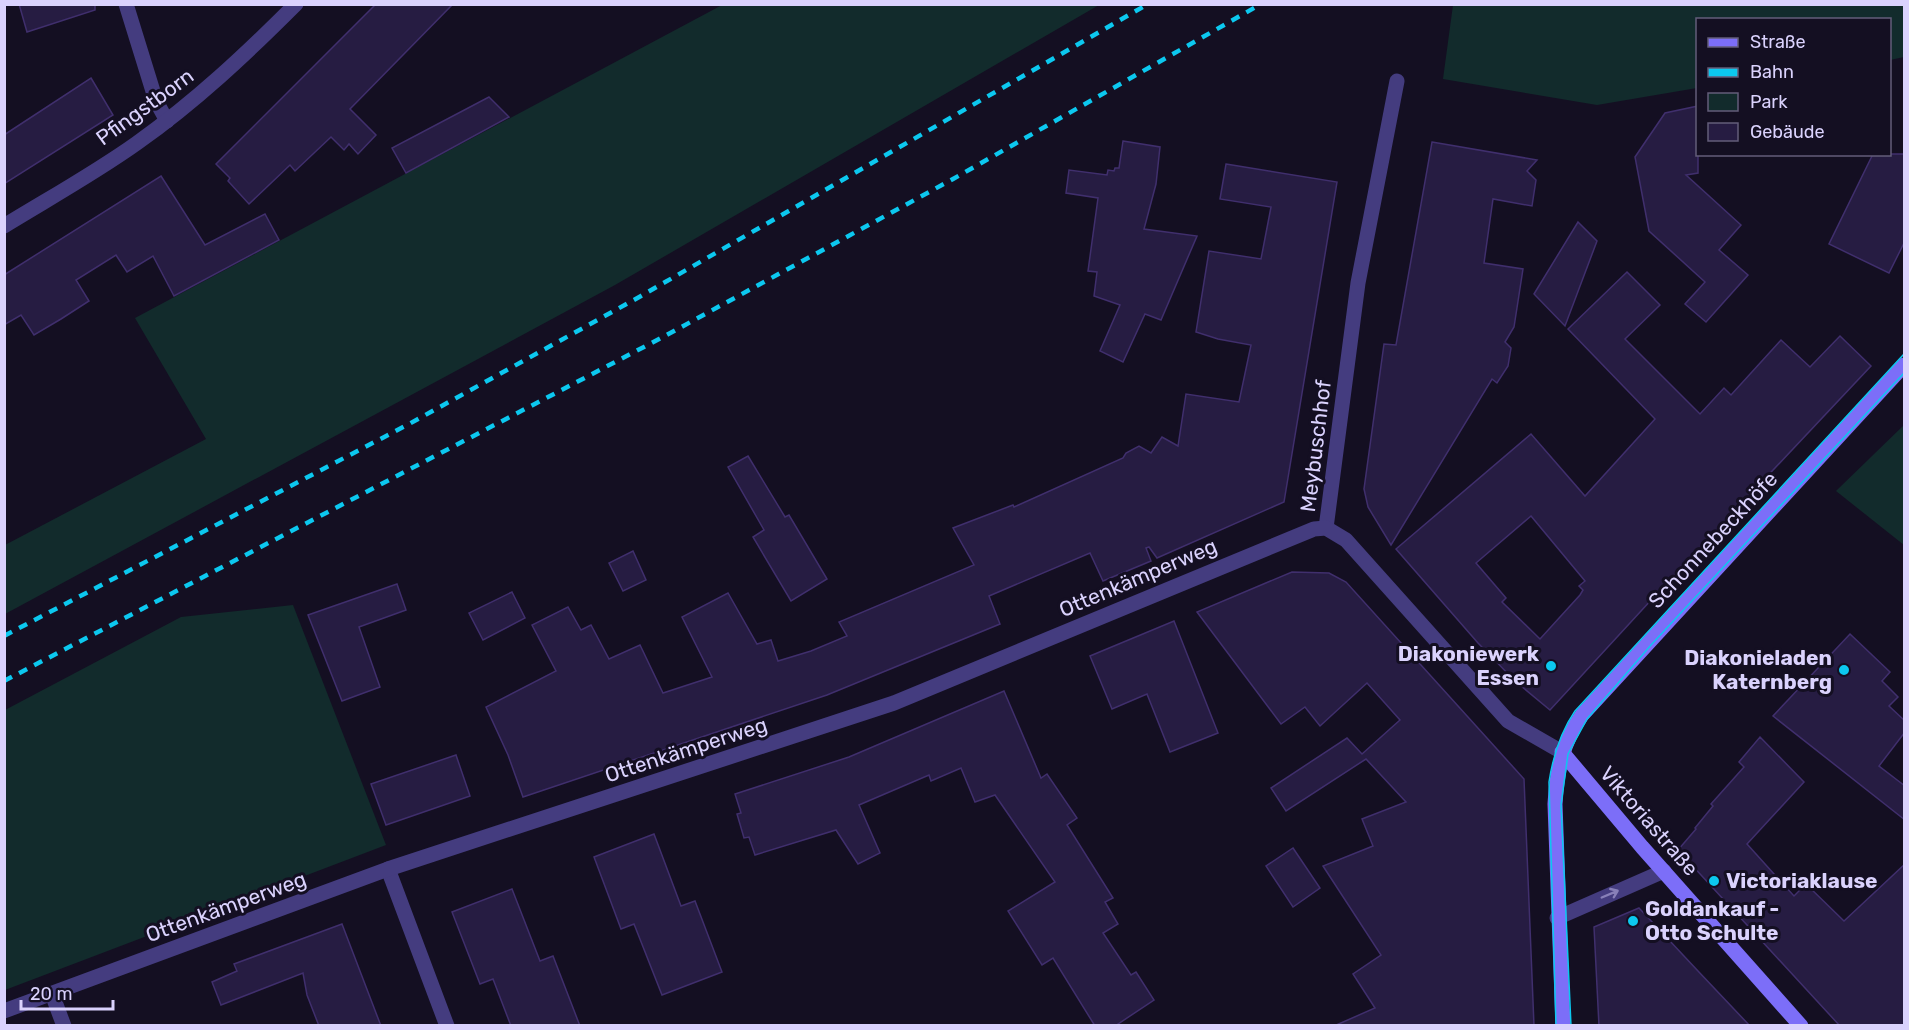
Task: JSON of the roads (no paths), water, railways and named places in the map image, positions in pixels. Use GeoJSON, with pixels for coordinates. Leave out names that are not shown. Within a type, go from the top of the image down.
{"type":"FeatureCollection","features":[{"type":"Feature","properties":{"kind":"main road","name":"Schonnebeckhöfe"},"geometry":{"type":"LineString","coordinates":[[1563,1026],[1557,918],[1555,804],[1562,752],[1581,715],[1905,364]]}},
{"type":"Feature","properties":{"kind":"main road","name":"Viktoriastraße"},"geometry":{"type":"LineString","coordinates":[[1562,752],[1801,1026]]}},
{"type":"Feature","properties":{"kind":"street"},"geometry":{"type":"LineString","coordinates":[[126,4],[156,101],[166,121]]}},
{"type":"Feature","properties":{"kind":"street","name":"Pfingstborn"},"geometry":{"type":"LineString","coordinates":[[4,226],[135,144],[166,121],[212,84],[296,4]]}},
{"type":"Feature","properties":{"kind":"street","name":"Meybuschhof"},"geometry":{"type":"LineString","coordinates":[[1398,81],[1358,283],[1326,528],[1346,540],[1508,721],[1562,752]]}},
{"type":"Feature","properties":{"kind":"street","name":"Ottenkämperweg"},"geometry":{"type":"LineString","coordinates":[[4,1011],[388,869],[894,702],[1302,532],[1326,528]]}},
{"type":"Feature","properties":{"kind":"street"},"geometry":{"type":"LineString","coordinates":[[388,869],[447,1026]]}},
{"type":"Feature","properties":{"kind":"street"},"geometry":{"type":"LineString","coordinates":[[1557,918],[1664,871]]}},
{"type":"Feature","properties":{"kind":"street"},"geometry":{"type":"LineString","coordinates":[[52,994],[64,1026]]}},
{"type":"Feature","properties":{"kind":"tram line"},"geometry":{"type":"LineString","coordinates":[[1556,1026],[1549,782],[1555,754],[1565,728],[1575,711],[1904,354]]}},
{"type":"Feature","properties":{"kind":"tram line"},"geometry":{"type":"LineString","coordinates":[[1571,1026],[1561,805],[1568,754],[1587,719],[1651,645],[1904,373]]}},
{"type":"Feature","properties":{"kind":"railway"},"geometry":{"type":"LineString","coordinates":[[4,636],[409,424],[641,296],[1148,4]]}},
{"type":"Feature","properties":{"kind":"railway"},"geometry":{"type":"LineString","coordinates":[[4,681],[663,337],[953,179],[1261,4]]}},
{"type":"Feature","properties":{"kind":"place","name":"Diakoniewerk Essen"},"geometry":{"type":"Point","coordinates":[1551,666]}},
{"type":"Feature","properties":{"kind":"place","name":"Diakonieladen Katernberg"},"geometry":{"type":"Point","coordinates":[1844,670]}},
{"type":"Feature","properties":{"kind":"place","name":"Victoriaklause"},"geometry":{"type":"Point","coordinates":[1714,881]}},
{"type":"Feature","properties":{"kind":"place","name":"Goldankauf - Otto Schulte"},"geometry":{"type":"Point","coordinates":[1633,921]}}]}
